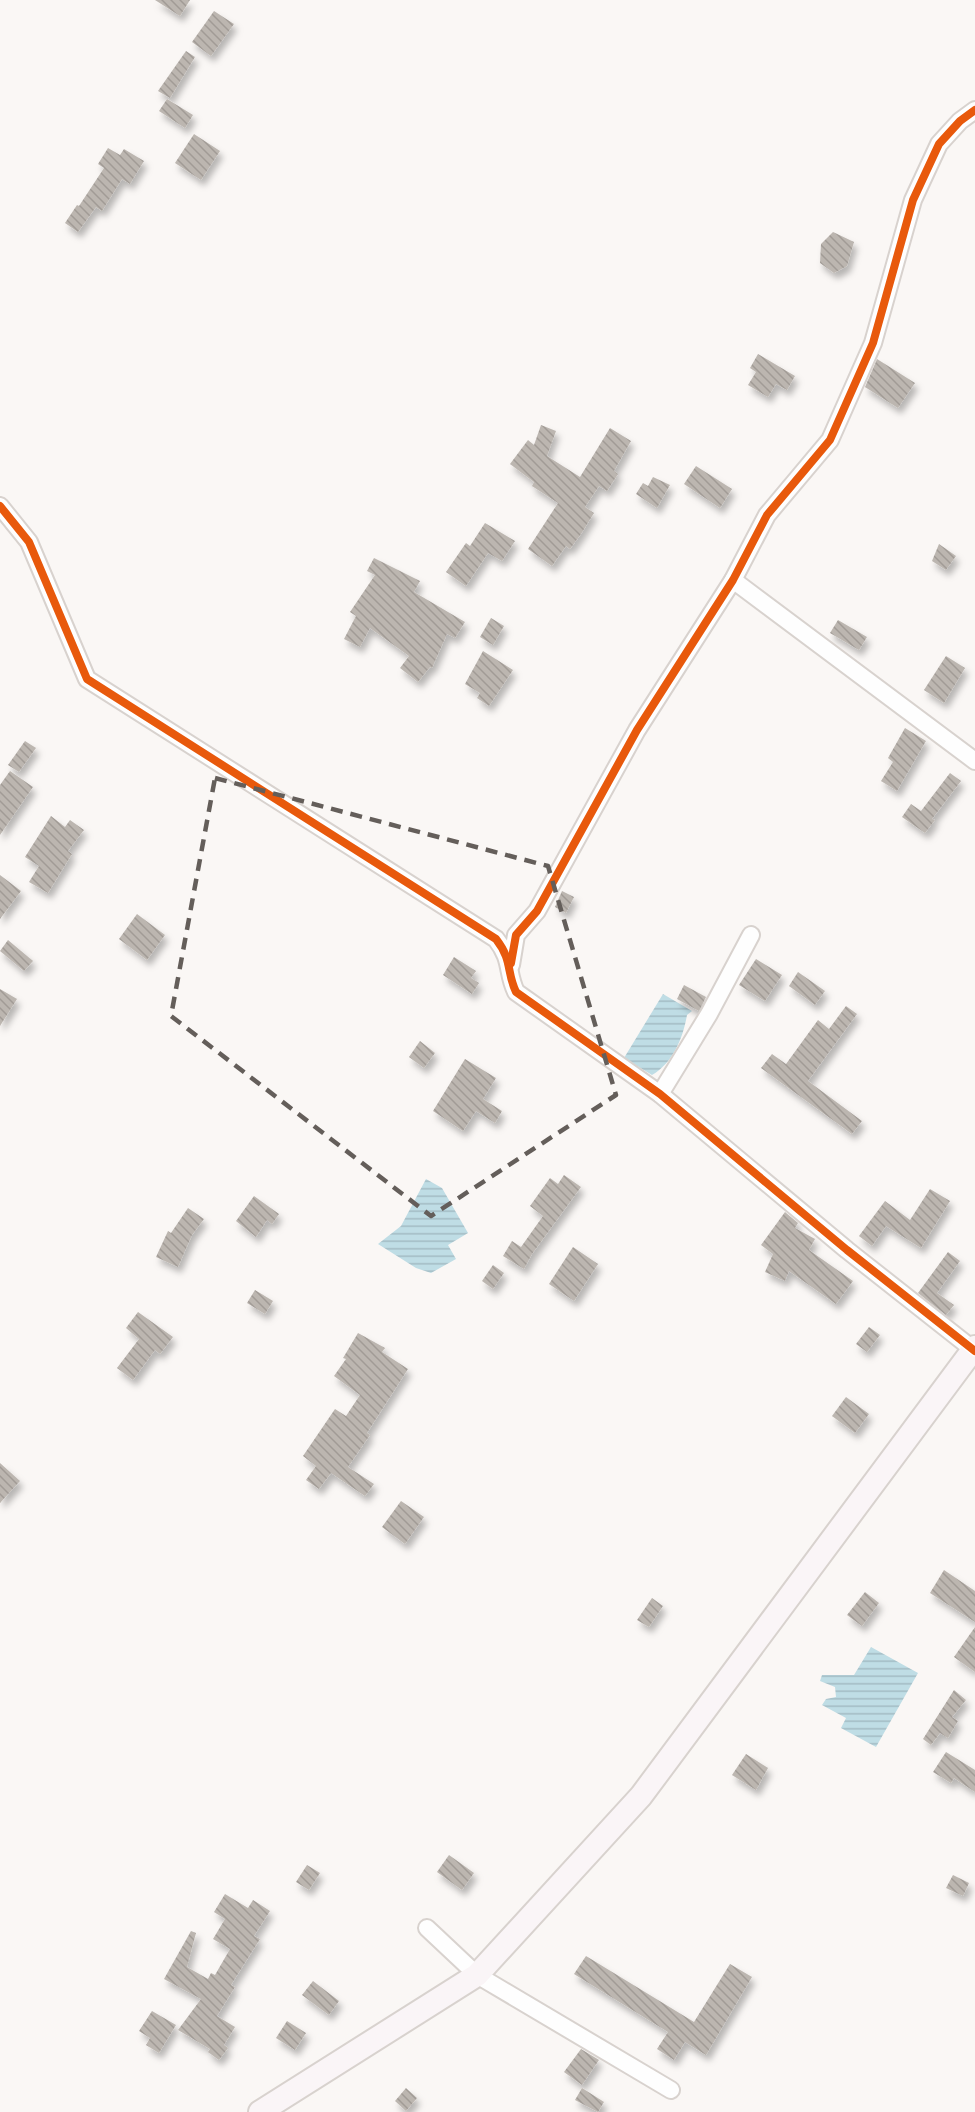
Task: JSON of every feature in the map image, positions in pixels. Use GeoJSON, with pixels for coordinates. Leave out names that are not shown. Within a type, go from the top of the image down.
{"type":"FeatureCollection","features":[{"type":"Feature","properties":{"kind":"main road"},"geometry":{"type":"LineString","coordinates":[[260,2112],[477,1975],[641,1797],[974,1349]]}},
{"type":"Feature","properties":{"kind":"street"},"geometry":{"type":"LineString","coordinates":[[974,1349],[848,1250],[660,1094],[516,992],[511,981],[511,966],[516,935],[537,911],[637,730],[734,580],[767,515],[830,440],[873,343],[914,200],[939,144],[960,121],[975,110]]}},
{"type":"Feature","properties":{"kind":"street"},"geometry":{"type":"LineString","coordinates":[[0,506],[29,542],[87,680],[296,814],[484,930],[496,939],[506,952],[511,966]]}},
{"type":"Feature","properties":{"kind":"street"},"geometry":{"type":"LineString","coordinates":[[734,580],[975,761]]}},
{"type":"Feature","properties":{"kind":"street"},"geometry":{"type":"LineString","coordinates":[[660,1094],[709,1014],[751,935]]}},
{"type":"Feature","properties":{"kind":"street"},"geometry":{"type":"LineString","coordinates":[[428,1928],[477,1975],[671,2091]]}},
{"type":"Feature","properties":{"kind":"highlighted area"},"geometry":{"type":"Polygon","coordinates":[[[215,778],[548,866],[616,1095],[431,1216],[171,1016],[215,778]]]}},
{"type":"Feature","properties":{"kind":"water"},"geometry":{"type":"Polygon","coordinates":[[[663,994],[692,1011],[687,1015],[680,1041],[671,1057],[652,1075],[624,1058],[663,994]]]}},
{"type":"Feature","properties":{"kind":"water"},"geometry":{"type":"Polygon","coordinates":[[[426,1179],[442,1188],[468,1233],[448,1245],[456,1259],[431,1273],[416,1268],[378,1244],[401,1226],[426,1179]]]}},
{"type":"Feature","properties":{"kind":"water"},"geometry":{"type":"Polygon","coordinates":[[[871,1647],[918,1673],[876,1747],[841,1728],[846,1718],[822,1705],[826,1699],[836,1697],[835,1687],[820,1681],[822,1675],[854,1675],[871,1647]]]}},
{"type":"Feature","properties":{"kind":"building"},"geometry":{"type":"Polygon","coordinates":[[[155,0],[190,0],[180,16],[155,0]]]}},
{"type":"Feature","properties":{"kind":"building"},"geometry":{"type":"Polygon","coordinates":[[[214,11],[234,24],[211,56],[192,42],[214,11]]]}},
{"type":"Feature","properties":{"kind":"building"},"geometry":{"type":"Polygon","coordinates":[[[186,51],[195,57],[170,98],[158,91],[186,51]]]}},
{"type":"Feature","properties":{"kind":"building"},"geometry":{"type":"Polygon","coordinates":[[[167,99],[193,115],[185,128],[159,111],[167,99]]]}},
{"type":"Feature","properties":{"kind":"building"},"geometry":{"type":"Polygon","coordinates":[[[194,134],[220,151],[201,180],[175,163],[194,134]]]}},
{"type":"Feature","properties":{"kind":"building"},"geometry":{"type":"Polygon","coordinates":[[[108,148],[120,155],[124,149],[144,161],[130,184],[122,179],[102,211],[96,207],[78,232],[65,223],[104,168],[98,164],[108,148]]]}},
{"type":"Feature","properties":{"kind":"building"},"geometry":{"type":"Polygon","coordinates":[[[833,232],[854,242],[847,266],[834,273],[820,263],[821,244],[833,232]]]}},
{"type":"Feature","properties":{"kind":"building"},"geometry":{"type":"Polygon","coordinates":[[[758,354],[795,376],[787,390],[776,384],[768,397],[748,385],[756,372],[750,368],[758,354]]]}},
{"type":"Feature","properties":{"kind":"building"},"geometry":{"type":"Polygon","coordinates":[[[877,359],[915,383],[898,408],[865,387],[877,359]]]}},
{"type":"Feature","properties":{"kind":"building"},"geometry":{"type":"Polygon","coordinates":[[[541,425],[556,431],[547,456],[580,477],[610,428],[631,441],[614,471],[618,474],[607,491],[599,486],[585,507],[594,513],[581,534],[570,549],[566,546],[552,566],[528,549],[558,503],[532,486],[534,482],[510,464],[528,440],[534,445],[541,425]]]}},
{"type":"Feature","properties":{"kind":"building"},"geometry":{"type":"Polygon","coordinates":[[[696,466],[732,489],[720,508],[684,484],[696,466]]]}},
{"type":"Feature","properties":{"kind":"building"},"geometry":{"type":"Polygon","coordinates":[[[653,477],[670,485],[657,508],[636,494],[643,483],[648,486],[653,477]]]}},
{"type":"Feature","properties":{"kind":"building"},"geometry":{"type":"Polygon","coordinates":[[[485,523],[515,541],[502,561],[488,553],[466,586],[446,572],[466,543],[470,546],[485,523]]]}},
{"type":"Feature","properties":{"kind":"building"},"geometry":{"type":"Polygon","coordinates":[[[939,544],[956,556],[946,570],[932,561],[939,544]]]}},
{"type":"Feature","properties":{"kind":"building"},"geometry":{"type":"Polygon","coordinates":[[[374,558],[420,581],[414,592],[465,622],[455,638],[447,634],[432,668],[430,667],[418,682],[400,668],[409,656],[370,628],[360,647],[344,639],[356,616],[350,612],[375,575],[367,571],[374,558]]]}},
{"type":"Feature","properties":{"kind":"building"},"geometry":{"type":"Polygon","coordinates":[[[491,618],[504,626],[493,645],[480,637],[491,618]]]}},
{"type":"Feature","properties":{"kind":"building"},"geometry":{"type":"Polygon","coordinates":[[[838,620],[867,637],[859,650],[830,633],[838,620]]]}},
{"type":"Feature","properties":{"kind":"building"},"geometry":{"type":"Polygon","coordinates":[[[483,651],[513,670],[489,706],[477,698],[480,693],[465,684],[483,651]]]}},
{"type":"Feature","properties":{"kind":"building"},"geometry":{"type":"Polygon","coordinates":[[[946,656],[965,668],[944,703],[924,690],[946,656]]]}},
{"type":"Feature","properties":{"kind":"building"},"geometry":{"type":"Polygon","coordinates":[[[905,728],[926,741],[897,791],[881,781],[893,762],[888,758],[905,728]]]}},
{"type":"Feature","properties":{"kind":"building"},"geometry":{"type":"Polygon","coordinates":[[[25,741],[36,748],[19,772],[8,765],[25,741]]]}},
{"type":"Feature","properties":{"kind":"building"},"geometry":{"type":"Polygon","coordinates":[[[10,771],[33,787],[0,835],[0,785],[10,771]]]}},
{"type":"Feature","properties":{"kind":"building"},"geometry":{"type":"Polygon","coordinates":[[[950,773],[961,781],[932,819],[935,820],[925,833],[902,817],[911,804],[921,811],[950,773]]]}},
{"type":"Feature","properties":{"kind":"building"},"geometry":{"type":"Polygon","coordinates":[[[51,816],[65,827],[70,820],[84,830],[68,851],[72,854],[48,893],[29,882],[39,866],[25,857],[51,816]]]}},
{"type":"Feature","properties":{"kind":"building"},"geometry":{"type":"Polygon","coordinates":[[[0,875],[21,891],[0,919],[0,875]]]}},
{"type":"Feature","properties":{"kind":"building"},"geometry":{"type":"Polygon","coordinates":[[[562,891],[574,897],[566,913],[555,907],[562,891]]]}},
{"type":"Feature","properties":{"kind":"building"},"geometry":{"type":"Polygon","coordinates":[[[137,914],[165,935],[147,960],[119,939],[137,914]]]}},
{"type":"Feature","properties":{"kind":"building"},"geometry":{"type":"Polygon","coordinates":[[[8,940],[33,961],[24,971],[0,951],[8,940]]]}},
{"type":"Feature","properties":{"kind":"building"},"geometry":{"type":"Polygon","coordinates":[[[454,957],[476,971],[471,978],[479,983],[472,994],[443,975],[454,957]]]}},
{"type":"Feature","properties":{"kind":"building"},"geometry":{"type":"Polygon","coordinates":[[[756,959],[782,975],[765,1001],[739,985],[756,959]]]}},
{"type":"Feature","properties":{"kind":"building"},"geometry":{"type":"Polygon","coordinates":[[[798,972],[825,991],[815,1005],[789,986],[798,972]]]}},
{"type":"Feature","properties":{"kind":"building"},"geometry":{"type":"Polygon","coordinates":[[[684,985],[706,997],[699,1011],[677,999],[684,985]]]}},
{"type":"Feature","properties":{"kind":"building"},"geometry":{"type":"Polygon","coordinates":[[[0,989],[17,999],[0,1026],[0,989]]]}},
{"type":"Feature","properties":{"kind":"building"},"geometry":{"type":"Polygon","coordinates":[[[846,1006],[857,1014],[808,1081],[862,1121],[852,1134],[761,1068],[772,1054],[786,1064],[818,1020],[829,1029],[846,1006]]]}},
{"type":"Feature","properties":{"kind":"building"},"geometry":{"type":"Polygon","coordinates":[[[420,1041],[435,1053],[424,1068],[409,1057],[420,1041]]]}},
{"type":"Feature","properties":{"kind":"building"},"geometry":{"type":"Polygon","coordinates":[[[465,1059],[496,1078],[483,1099],[502,1111],[495,1123],[476,1111],[463,1131],[433,1111],[465,1059]]]}},
{"type":"Feature","properties":{"kind":"building"},"geometry":{"type":"Polygon","coordinates":[[[564,1175],[581,1187],[532,1254],[524,1269],[503,1256],[512,1241],[521,1247],[543,1216],[530,1206],[550,1178],[558,1184],[564,1175]]]}},
{"type":"Feature","properties":{"kind":"building"},"geometry":{"type":"Polygon","coordinates":[[[930,1189],[950,1201],[921,1248],[886,1226],[872,1246],[859,1236],[885,1201],[910,1220],[930,1189]]]}},
{"type":"Feature","properties":{"kind":"building"},"geometry":{"type":"Polygon","coordinates":[[[254,1196],[279,1214],[272,1224],[267,1220],[256,1237],[236,1221],[254,1196]]]}},
{"type":"Feature","properties":{"kind":"building"},"geometry":{"type":"Polygon","coordinates":[[[188,1208],[204,1219],[192,1235],[178,1267],[156,1257],[168,1231],[171,1233],[188,1208]]]}},
{"type":"Feature","properties":{"kind":"building"},"geometry":{"type":"Polygon","coordinates":[[[785,1212],[798,1223],[795,1228],[815,1239],[809,1250],[853,1281],[836,1304],[789,1271],[785,1281],[765,1272],[773,1254],[761,1245],[785,1212]]]}},
{"type":"Feature","properties":{"kind":"building"},"geometry":{"type":"Polygon","coordinates":[[[573,1247],[598,1264],[574,1301],[549,1284],[573,1247]]]}},
{"type":"Feature","properties":{"kind":"building"},"geometry":{"type":"Polygon","coordinates":[[[948,1252],[960,1261],[937,1293],[954,1305],[946,1315],[918,1293],[948,1252]]]}},
{"type":"Feature","properties":{"kind":"building"},"geometry":{"type":"Polygon","coordinates":[[[493,1265],[504,1273],[493,1289],[482,1281],[493,1265]]]}},
{"type":"Feature","properties":{"kind":"building"},"geometry":{"type":"Polygon","coordinates":[[[255,1290],[273,1301],[265,1314],[247,1303],[255,1290]]]}},
{"type":"Feature","properties":{"kind":"building"},"geometry":{"type":"Polygon","coordinates":[[[138,1312],[173,1337],[160,1354],[155,1350],[133,1380],[117,1368],[139,1339],[126,1328],[138,1312]]]}},
{"type":"Feature","properties":{"kind":"building"},"geometry":{"type":"Polygon","coordinates":[[[869,1327],[880,1335],[867,1352],[856,1344],[869,1327]]]}},
{"type":"Feature","properties":{"kind":"building"},"geometry":{"type":"Polygon","coordinates":[[[358,1333],[385,1348],[382,1352],[408,1369],[367,1433],[370,1435],[348,1467],[374,1484],[365,1496],[331,1473],[319,1489],[306,1480],[316,1466],[303,1456],[335,1409],[346,1416],[360,1395],[334,1376],[346,1359],[343,1358],[358,1333]]]}},
{"type":"Feature","properties":{"kind":"building"},"geometry":{"type":"Polygon","coordinates":[[[846,1397],[869,1414],[855,1433],[832,1416],[846,1397]]]}},
{"type":"Feature","properties":{"kind":"building"},"geometry":{"type":"Polygon","coordinates":[[[0,1463],[20,1481],[0,1503],[0,1463]]]}},
{"type":"Feature","properties":{"kind":"building"},"geometry":{"type":"Polygon","coordinates":[[[401,1501],[424,1517],[405,1544],[382,1527],[401,1501]]]}},
{"type":"Feature","properties":{"kind":"building"},"geometry":{"type":"Polygon","coordinates":[[[944,1570],[975,1591],[975,1622],[930,1593],[944,1570]]]}},
{"type":"Feature","properties":{"kind":"building"},"geometry":{"type":"Polygon","coordinates":[[[865,1592],[879,1603],[862,1626],[847,1615],[865,1592]]]}},
{"type":"Feature","properties":{"kind":"building"},"geometry":{"type":"Polygon","coordinates":[[[652,1598],[663,1606],[649,1627],[637,1620],[652,1598]]]}},
{"type":"Feature","properties":{"kind":"building"},"geometry":{"type":"Polygon","coordinates":[[[975,1627],[975,1672],[954,1657],[975,1627]]]}},
{"type":"Feature","properties":{"kind":"building"},"geometry":{"type":"Polygon","coordinates":[[[954,1690],[966,1700],[952,1717],[958,1721],[948,1738],[940,1733],[931,1745],[923,1739],[954,1690]]]}},
{"type":"Feature","properties":{"kind":"building"},"geometry":{"type":"Polygon","coordinates":[[[946,1752],[975,1770],[975,1792],[954,1778],[951,1783],[933,1772],[946,1752]]]}},
{"type":"Feature","properties":{"kind":"building"},"geometry":{"type":"Polygon","coordinates":[[[746,1754],[768,1768],[756,1790],[732,1775],[746,1754]]]}},
{"type":"Feature","properties":{"kind":"building"},"geometry":{"type":"Polygon","coordinates":[[[449,1855],[474,1873],[462,1890],[437,1872],[449,1855]]]}},
{"type":"Feature","properties":{"kind":"building"},"geometry":{"type":"Polygon","coordinates":[[[307,1865],[320,1873],[309,1890],[296,1882],[307,1865]]]}},
{"type":"Feature","properties":{"kind":"building"},"geometry":{"type":"Polygon","coordinates":[[[953,1875],[969,1883],[963,1896],[946,1888],[953,1875]]]}},
{"type":"Feature","properties":{"kind":"building"},"geometry":{"type":"Polygon","coordinates":[[[225,1894],[248,1908],[253,1900],[270,1911],[254,1936],[260,1939],[231,1985],[235,1987],[217,2016],[235,2027],[224,2045],[228,2048],[219,2060],[208,2052],[210,2049],[178,2030],[201,1999],[164,1979],[191,1931],[196,1933],[187,1967],[208,1979],[211,1973],[215,1975],[230,1949],[213,1939],[225,1919],[214,1912],[225,1894]]]}},
{"type":"Feature","properties":{"kind":"building"},"geometry":{"type":"Polygon","coordinates":[[[586,1956],[694,2022],[730,1964],[752,1977],[706,2055],[685,2042],[674,2060],[657,2049],[668,2032],[574,1974],[586,1956]]]}},
{"type":"Feature","properties":{"kind":"building"},"geometry":{"type":"Polygon","coordinates":[[[313,1981],[339,2001],[329,2015],[302,1995],[313,1981]]]}},
{"type":"Feature","properties":{"kind":"building"},"geometry":{"type":"Polygon","coordinates":[[[152,2011],[176,2025],[159,2053],[146,2045],[150,2038],[139,2031],[152,2011]]]}},
{"type":"Feature","properties":{"kind":"building"},"geometry":{"type":"Polygon","coordinates":[[[287,2021],[306,2033],[295,2050],[276,2038],[287,2021]]]}},
{"type":"Feature","properties":{"kind":"building"},"geometry":{"type":"Polygon","coordinates":[[[581,2049],[599,2060],[582,2085],[564,2072],[581,2049]]]}},
{"type":"Feature","properties":{"kind":"building"},"geometry":{"type":"Polygon","coordinates":[[[406,2088],[417,2098],[406,2111],[395,2101],[406,2088]]]}},
{"type":"Feature","properties":{"kind":"building"},"geometry":{"type":"Polygon","coordinates":[[[582,2088],[604,2102],[598,2112],[575,2100],[582,2088]]]}},
{"type":"Feature","properties":{"kind":"cycle path"},"geometry":{"type":"LineString","coordinates":[[511,963],[516,935],[537,911],[637,730],[733,580],[767,515],[830,440],[873,343],[913,200],[939,144],[960,121],[975,110]]}},
{"type":"Feature","properties":{"kind":"cycle path"},"geometry":{"type":"LineString","coordinates":[[0,506],[29,542],[87,679],[496,939],[505,954],[516,992],[660,1094],[847,1250],[975,1351]]}}]}
